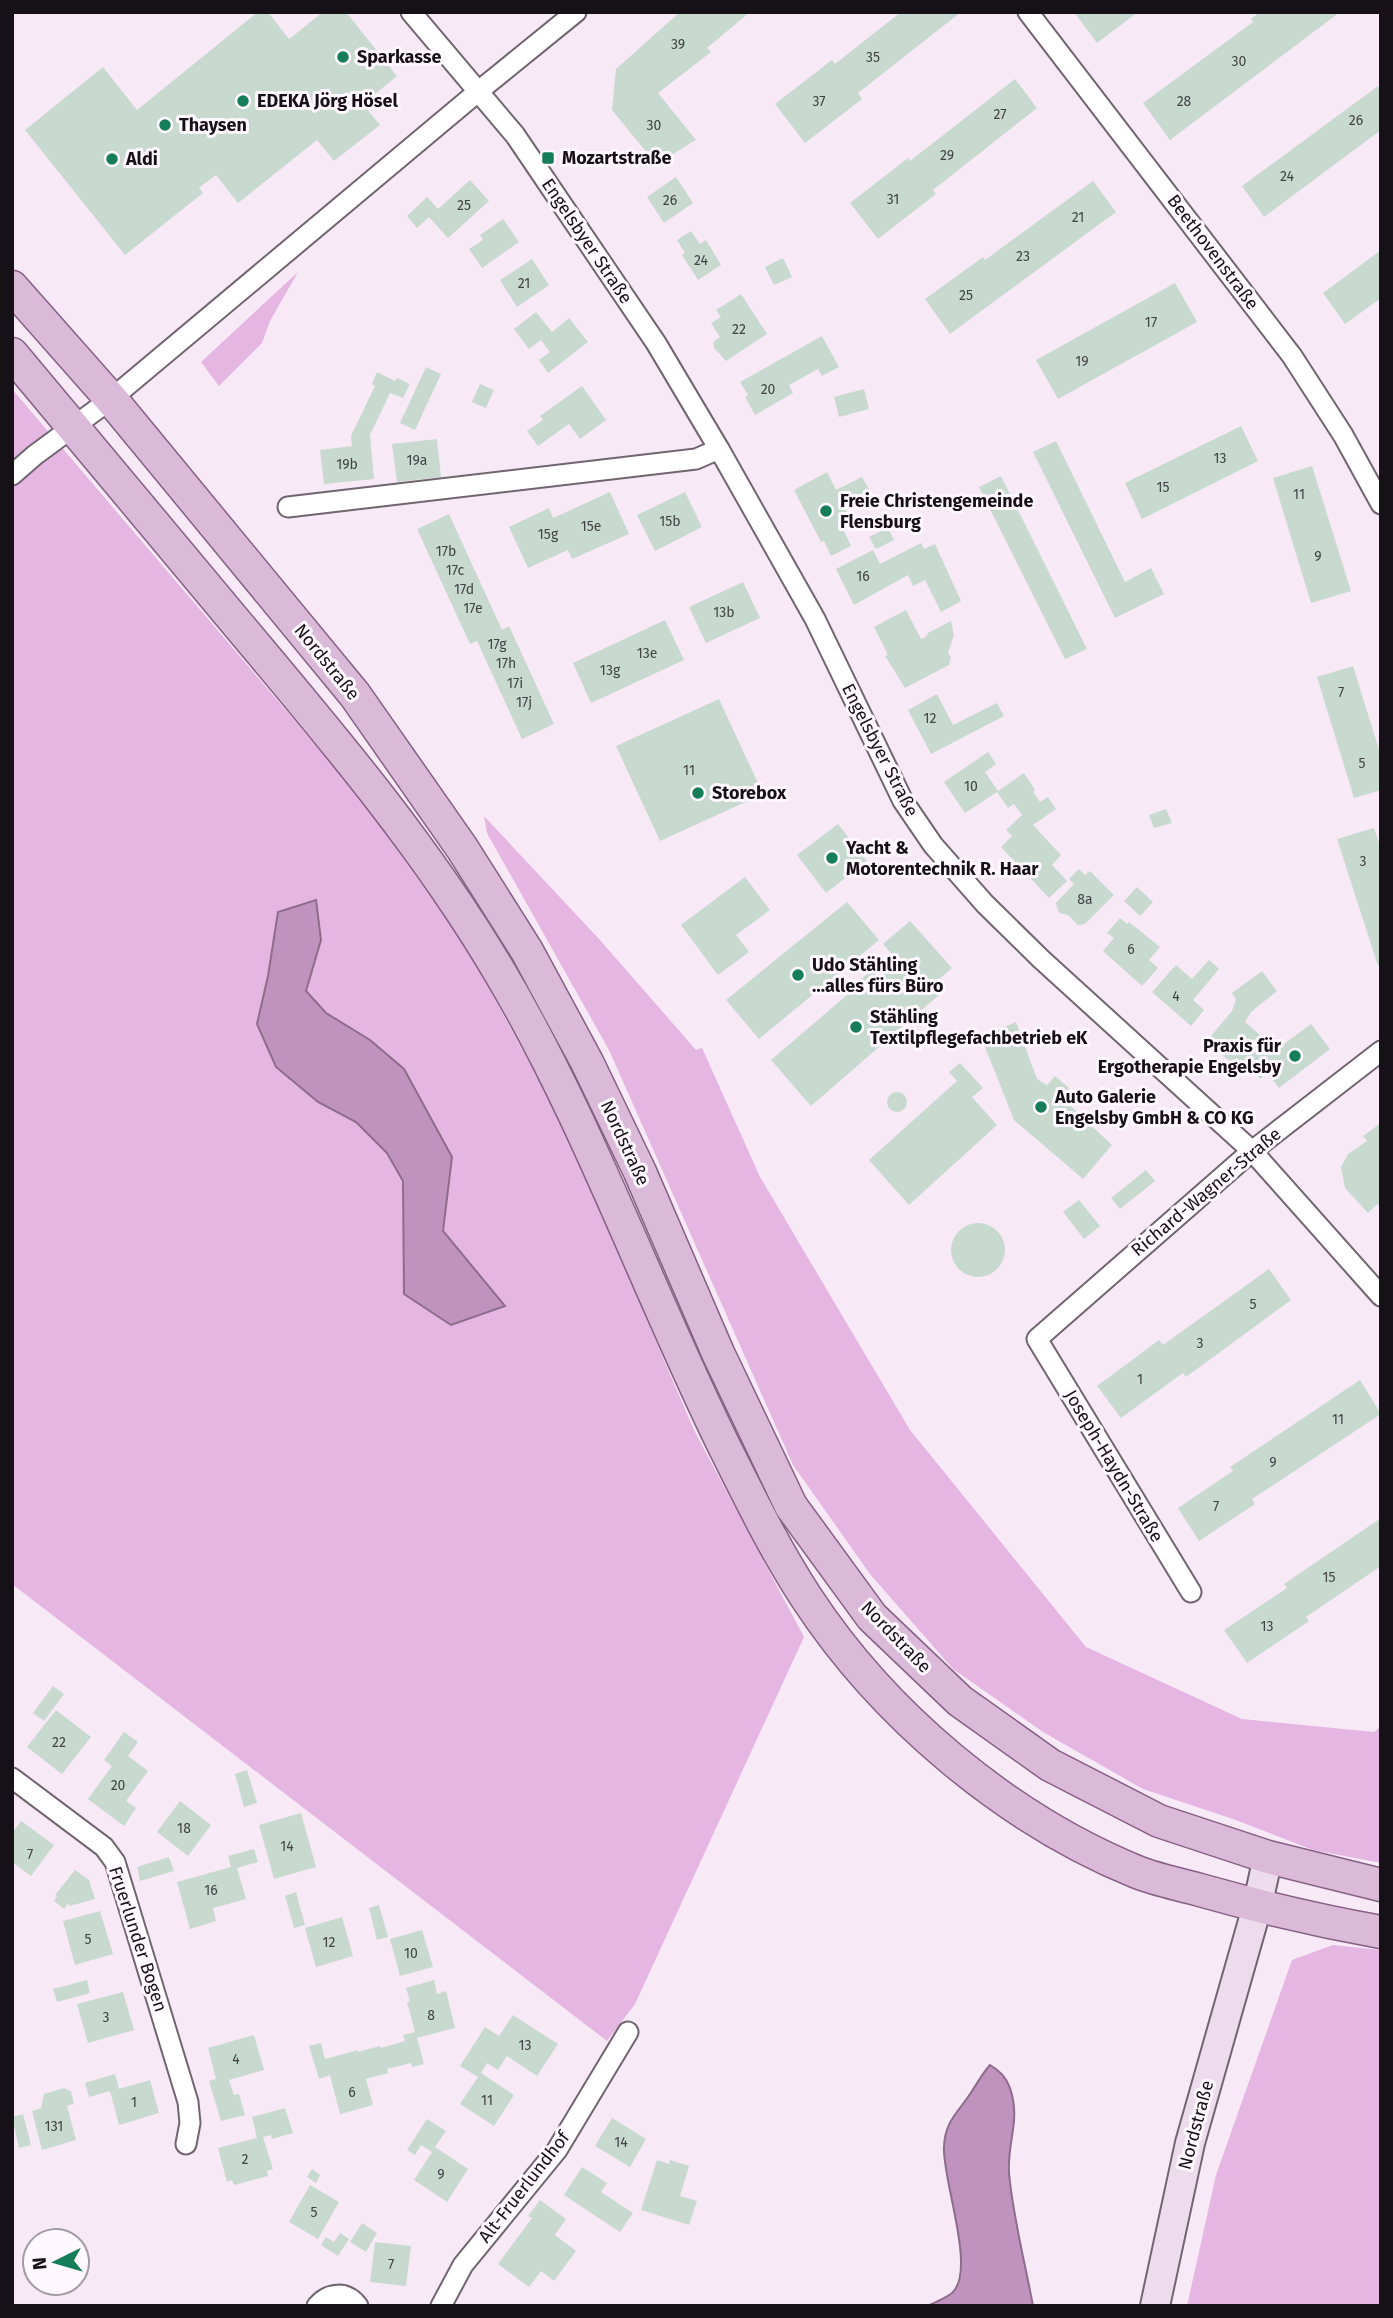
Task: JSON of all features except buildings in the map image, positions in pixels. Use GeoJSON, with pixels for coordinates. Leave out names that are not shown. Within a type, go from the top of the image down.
{"type":"FeatureCollection","features":[{"type":"Feature","properties":{"kind":"main road","name":"Nordstraße"},"geometry":{"type":"LineString","coordinates":[[12,287],[111,399],[355,695],[462,848],[527,951],[587,1062],[640,1172],[718,1353],[791,1506],[873,1617],[960,1701],[1050,1765],[1159,1821],[1268,1857],[1257,1906],[1190,2143],[1155,2306]]}},
{"type":"Feature","properties":{"kind":"main road","name":"Nordstraße"},"geometry":{"type":"LineString","coordinates":[[12,354],[360,771],[434,870],[498,970],[559,1080],[686,1369],[767,1535],[807,1600],[852,1661],[942,1753],[1042,1825],[1139,1873],[1257,1906]]}},
{"type":"Feature","properties":{"kind":"main road"},"geometry":{"type":"LineString","coordinates":[[1268,1857],[1381,1885]]}},
{"type":"Feature","properties":{"kind":"main road"},"geometry":{"type":"LineString","coordinates":[[1257,1906],[1380,1932]]}},
{"type":"Feature","properties":{"kind":"street","name":"Engelsbyer Straße"},"geometry":{"type":"LineString","coordinates":[[411,12],[480,90],[515,135],[649,332],[815,619],[903,801],[933,845],[985,904],[1041,959],[1252,1151],[1381,1296]]}},
{"type":"Feature","properties":{"kind":"street"},"geometry":{"type":"LineString","coordinates":[[12,475],[34,455],[111,399],[576,12]]}},
{"type":"Feature","properties":{"kind":"street","name":"Beethovenstraße"},"geometry":{"type":"LineString","coordinates":[[1028,12],[1292,356],[1343,435],[1381,503]]}},
{"type":"Feature","properties":{"kind":"street"},"geometry":{"type":"LineString","coordinates":[[288,507],[696,459],[719,449]]}},
{"type":"Feature","properties":{"kind":"street","name":"Richard-Wagner-Straße"},"geometry":{"type":"LineString","coordinates":[[1037,1339],[1252,1151],[1381,1051]]}},
{"type":"Feature","properties":{"kind":"street","name":"Joseph-Haydn-Straße"},"geometry":{"type":"LineString","coordinates":[[1037,1339],[1191,1592]]}},
{"type":"Feature","properties":{"kind":"street","name":"Fruerlunder Bogen"},"geometry":{"type":"LineString","coordinates":[[12,1778],[104,1847],[116,1862],[188,2102],[190,2123],[186,2144]]}},
{"type":"Feature","properties":{"kind":"street","name":"Alt-Fruerlundhof"},"geometry":{"type":"LineString","coordinates":[[440,2306],[463,2265],[557,2150],[628,2032]]}},
{"type":"Feature","properties":{"kind":"street"},"geometry":{"type":"LineString","coordinates":[[317,2306],[328,2296],[338,2294],[347,2296],[358,2306]]}},
{"type":"Feature","properties":{"kind":"shaded area"},"geometry":{"type":"Polygon","coordinates":[[[298,272],[270,321],[262,343],[219,386],[201,362],[298,272]]]}},
{"type":"Feature","properties":{"kind":"shaded area"},"geometry":{"type":"Polygon","coordinates":[[[12,389],[358,795],[469,951],[563,1125],[694,1430],[804,1637],[635,2004],[607,2041],[12,1584],[12,389]]]}},
{"type":"Feature","properties":{"kind":"shaded area"},"geometry":{"type":"Polygon","coordinates":[[[484,816],[599,939],[696,1050],[702,1048],[760,1177],[910,1430],[1086,1647],[1242,1719],[1374,1732],[1381,1726],[1381,1863],[1313,1850],[1233,1819],[1143,1789],[1043,1732],[953,1669],[870,1574],[793,1465],[609,1050],[487,833],[484,816]]]}},
{"type":"Feature","properties":{"kind":"shaded area"},"geometry":{"type":"Polygon","coordinates":[[[316,900],[321,940],[306,991],[326,1013],[370,1040],[404,1069],[452,1157],[443,1231],[505,1306],[451,1325],[404,1294],[403,1181],[387,1153],[356,1122],[318,1102],[276,1067],[257,1024],[278,912],[316,900]]]}},
{"type":"Feature","properties":{"kind":"shaded area"},"geometry":{"type":"Polygon","coordinates":[[[1333,1945],[1381,1950],[1381,2306],[1187,2306],[1216,2175],[1292,1960],[1333,1945]]]}},
{"type":"Feature","properties":{"kind":"shaded area"},"geometry":{"type":"Polygon","coordinates":[[[990,2065],[1005,2077],[1013,2100],[1014,2121],[1009,2173],[1033,2306],[928,2306],[952,2293],[959,2282],[961,2265],[957,2224],[945,2162],[947,2130],[990,2065]]]}},
{"type":"Feature","properties":{"kind":"place","name":"Sparkasse"},"geometry":{"type":"Point","coordinates":[343,57]}},
{"type":"Feature","properties":{"kind":"place","name":"EDEKA Jörg Hösel"},"geometry":{"type":"Point","coordinates":[243,101]}},
{"type":"Feature","properties":{"kind":"place","name":"Thaysen"},"geometry":{"type":"Point","coordinates":[165,125]}},
{"type":"Feature","properties":{"kind":"place","name":"Mozartstraße"},"geometry":{"type":"Point","coordinates":[548,158]}},
{"type":"Feature","properties":{"kind":"place","name":"Aldi"},"geometry":{"type":"Point","coordinates":[112,159]}},
{"type":"Feature","properties":{"kind":"place","name":"Freie Christengemeinde Flensburg"},"geometry":{"type":"Point","coordinates":[826,511]}},
{"type":"Feature","properties":{"kind":"place","name":"Storebox"},"geometry":{"type":"Point","coordinates":[698,793]}},
{"type":"Feature","properties":{"kind":"place","name":"Yacht & Motorentechnik R. Haar"},"geometry":{"type":"Point","coordinates":[832,858]}},
{"type":"Feature","properties":{"kind":"place","name":"Udo Stähling …alles fürs Büro"},"geometry":{"type":"Point","coordinates":[798,975]}},
{"type":"Feature","properties":{"kind":"place","name":"Stähling Textilpflegefachbetrieb eK"},"geometry":{"type":"Point","coordinates":[856,1027]}},
{"type":"Feature","properties":{"kind":"place","name":"Praxis für Ergotherapie Engelsby"},"geometry":{"type":"Point","coordinates":[1295,1056]}},
{"type":"Feature","properties":{"kind":"place","name":"Auto Galerie Engelsby GmbH & CO KG"},"geometry":{"type":"Point","coordinates":[1041,1107]}}]}
